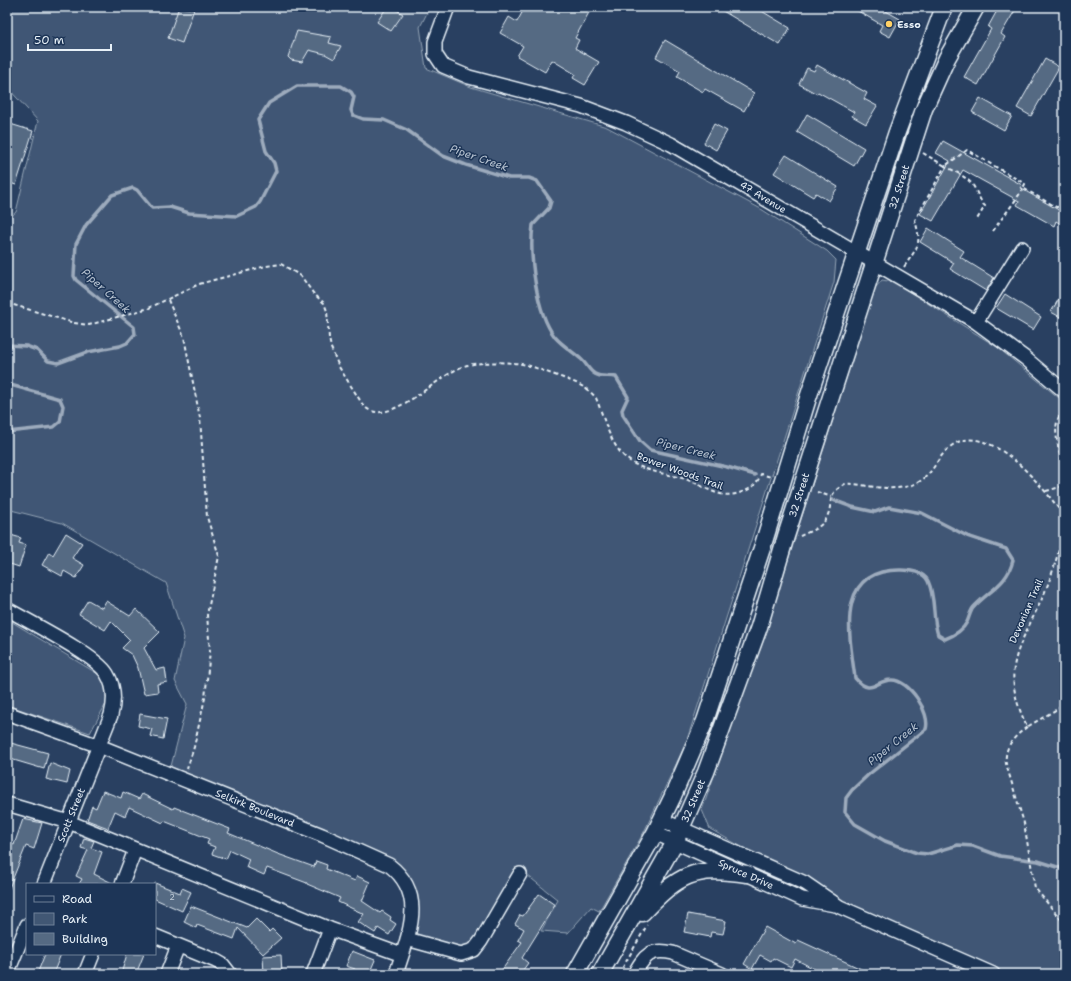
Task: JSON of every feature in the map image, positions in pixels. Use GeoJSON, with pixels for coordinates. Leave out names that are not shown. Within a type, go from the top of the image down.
{"type":"FeatureCollection","features":[{"type":"Feature","properties":{"kind":"main road","name":"32 Street"},"geometry":{"type":"LineString","coordinates":[[575,974],[659,826],[705,721],[897,132],[944,7]]}},
{"type":"Feature","properties":{"kind":"main road","name":"32 Street"},"geometry":{"type":"LineString","coordinates":[[600,974],[625,932],[678,835],[706,772],[759,627],[786,536],[924,109],[947,58],[976,7]]}},
{"type":"Feature","properties":{"kind":"main road"},"geometry":{"type":"LineString","coordinates":[[625,932],[661,893],[687,876],[712,870],[747,874]]}},
{"type":"Feature","properties":{"kind":"street","name":"47 Avenue"},"geometry":{"type":"LineString","coordinates":[[448,7],[435,42],[437,59],[443,66],[452,71],[581,106],[642,130],[722,173],[976,322],[1063,386]]}},
{"type":"Feature","properties":{"kind":"street"},"geometry":{"type":"LineString","coordinates":[[976,322],[1022,248]]}},
{"type":"Feature","properties":{"kind":"street","name":"Scott Street"},"geometry":{"type":"LineString","coordinates":[[7,609],[92,659],[106,672],[113,688],[113,706],[99,746],[44,883]]}},
{"type":"Feature","properties":{"kind":"street","name":"Selkirk Boulevard"},"geometry":{"type":"LineString","coordinates":[[7,713],[50,727],[99,746],[322,835],[389,865],[402,877],[412,895],[412,919],[396,974]]}},
{"type":"Feature","properties":{"kind":"street"},"geometry":{"type":"LineString","coordinates":[[7,804],[69,822],[330,929],[402,955]]}},
{"type":"Feature","properties":{"kind":"street","name":"Spruce Drive"},"geometry":{"type":"LineString","coordinates":[[659,826],[747,874],[802,899],[840,906]]}},
{"type":"Feature","properties":{"kind":"street","name":"Spruce Drive"},"geometry":{"type":"LineString","coordinates":[[678,835],[805,883],[840,906],[993,974]]}},
{"type":"Feature","properties":{"kind":"street"},"geometry":{"type":"LineString","coordinates":[[122,883],[136,850]]}},
{"type":"Feature","properties":{"kind":"street"},"geometry":{"type":"LineString","coordinates":[[407,939],[457,953],[465,953],[474,950],[520,874]]}},
{"type":"Feature","properties":{"kind":"street"},"geometry":{"type":"LineString","coordinates":[[7,974],[26,927]]}},
{"type":"Feature","properties":{"kind":"street"},"geometry":{"type":"LineString","coordinates":[[313,974],[330,929]]}},
{"type":"Feature","properties":{"kind":"street"},"geometry":{"type":"LineString","coordinates":[[156,936],[216,961],[223,965],[230,974]]}},
{"type":"Feature","properties":{"kind":"street"},"geometry":{"type":"LineString","coordinates":[[167,974],[178,946]]}},
{"type":"Feature","properties":{"kind":"street"},"geometry":{"type":"LineString","coordinates":[[634,974],[644,957],[656,951],[665,951],[722,974]]}},
{"type":"Feature","properties":{"kind":"street"},"geometry":{"type":"LineString","coordinates":[[85,974],[93,955]]}},
{"type":"Feature","properties":{"kind":"path"},"geometry":{"type":"LineString","coordinates":[[904,268],[919,244],[919,235],[915,220],[945,166],[967,150],[1025,184],[1013,206],[1002,218],[993,232]]}},
{"type":"Feature","properties":{"kind":"path"},"geometry":{"type":"LineString","coordinates":[[921,152],[962,176],[972,184],[981,202],[985,206],[976,221]]}},
{"type":"Feature","properties":{"kind":"path"},"geometry":{"type":"LineString","coordinates":[[1023,188],[1056,207],[1064,206]]}},
{"type":"Feature","properties":{"kind":"path","name":"Bower Woods Trail"},"geometry":{"type":"LineString","coordinates":[[7,303],[74,323],[89,325],[137,312],[168,300],[199,284],[266,266],[281,264],[302,276],[313,293],[324,303],[327,310],[329,338],[335,357],[363,406],[370,411],[381,414],[395,409],[452,371],[468,365],[521,364],[576,383],[592,392],[620,452],[634,464],[658,473],[685,479],[722,496],[736,494],[751,488],[756,484],[761,474],[776,479]]}},
{"type":"Feature","properties":{"kind":"path"},"geometry":{"type":"LineString","coordinates":[[168,300],[184,337],[200,418],[208,517],[219,556],[207,615],[210,651],[206,698],[194,747],[183,780]]}},
{"type":"Feature","properties":{"kind":"path"},"geometry":{"type":"LineString","coordinates":[[1064,411],[1058,416],[1055,424],[1064,472]]}},
{"type":"Feature","properties":{"kind":"path"},"geometry":{"type":"LineString","coordinates":[[799,537],[823,522],[828,514],[832,497],[836,490],[845,484],[881,488],[909,486],[920,482],[930,474],[950,446],[963,440],[984,442],[1016,462],[1046,491],[1064,516]]}},
{"type":"Feature","properties":{"kind":"path"},"geometry":{"type":"LineString","coordinates":[[1060,448],[1064,450]]}},
{"type":"Feature","properties":{"kind":"path"},"geometry":{"type":"LineString","coordinates":[[1046,491],[1064,486]]}},
{"type":"Feature","properties":{"kind":"path"},"geometry":{"type":"LineString","coordinates":[[817,492],[832,497]]}},
{"type":"Feature","properties":{"kind":"path","name":"Devonian Trail"},"geometry":{"type":"LineString","coordinates":[[1027,727],[1021,715],[1014,688],[1013,667],[1015,656],[1049,580],[1064,530]]}},
{"type":"Feature","properties":{"kind":"path"},"geometry":{"type":"LineString","coordinates":[[1064,705],[1027,727],[1010,742],[1006,758],[1028,846],[1032,881],[1037,893],[1064,923]]}},
{"type":"Feature","properties":{"kind":"green space"},"geometry":{"type":"Polygon","coordinates":[[[7,7],[430,7],[420,27],[426,68],[471,87],[607,127],[761,209],[827,251],[836,260],[834,282],[686,743],[644,832],[599,911],[591,907],[568,933],[541,931],[558,900],[522,871],[474,950],[407,939],[412,919],[402,877],[169,774],[187,704],[175,681],[184,638],[166,583],[62,523],[7,509],[7,220],[16,212],[38,121],[7,87],[7,7]]]}},
{"type":"Feature","properties":{"kind":"green space"},"geometry":{"type":"Polygon","coordinates":[[[882,280],[894,282],[997,347],[1064,402],[1064,974],[993,974],[805,883],[710,829],[702,810],[765,632],[875,288],[882,280]]]}},
{"type":"Feature","properties":{"kind":"green space"},"geometry":{"type":"Polygon","coordinates":[[[7,619],[103,677],[108,700],[90,733],[7,705],[7,619]]]}},
{"type":"Feature","properties":{"kind":"building"},"geometry":{"type":"Polygon","coordinates":[[[179,7],[194,9],[182,43],[168,38],[179,7]]]}},
{"type":"Feature","properties":{"kind":"building"},"geometry":{"type":"Polygon","coordinates":[[[387,7],[392,7],[403,14],[391,31],[377,22],[387,7]]]}},
{"type":"Feature","properties":{"kind":"building"},"geometry":{"type":"Polygon","coordinates":[[[525,7],[592,7],[575,38],[579,40],[575,48],[599,62],[585,85],[573,78],[575,74],[552,60],[545,72],[517,56],[523,46],[500,33],[509,17],[517,22],[525,7]]]}},
{"type":"Feature","properties":{"kind":"building"},"geometry":{"type":"Polygon","coordinates":[[[716,7],[755,7],[790,28],[780,45],[716,7]]]}},
{"type":"Feature","properties":{"kind":"building"},"geometry":{"type":"Polygon","coordinates":[[[851,7],[888,7],[886,11],[900,19],[890,37],[879,31],[882,25],[851,7]]]}},
{"type":"Feature","properties":{"kind":"building"},"geometry":{"type":"Polygon","coordinates":[[[999,7],[1017,7],[1001,34],[1005,37],[978,85],[964,77],[991,29],[988,27],[999,7]]]}},
{"type":"Feature","properties":{"kind":"building"},"geometry":{"type":"Polygon","coordinates":[[[297,31],[331,37],[329,43],[341,46],[334,59],[325,54],[309,50],[302,62],[291,60],[288,57],[297,31]]]}},
{"type":"Feature","properties":{"kind":"building"},"geometry":{"type":"Polygon","coordinates":[[[665,40],[754,93],[744,111],[705,89],[703,92],[677,77],[680,71],[656,57],[665,40]]]}},
{"type":"Feature","properties":{"kind":"building"},"geometry":{"type":"Polygon","coordinates":[[[1045,59],[1059,67],[1031,116],[1017,108],[1045,59]]]}},
{"type":"Feature","properties":{"kind":"building"},"geometry":{"type":"Polygon","coordinates":[[[817,65],[867,93],[864,99],[877,106],[866,124],[852,116],[854,112],[818,92],[817,94],[799,84],[807,68],[814,71],[817,65]]]}},
{"type":"Feature","properties":{"kind":"building"},"geometry":{"type":"Polygon","coordinates":[[[980,98],[1012,116],[1004,130],[972,112],[980,98]]]}},
{"type":"Feature","properties":{"kind":"building"},"geometry":{"type":"Polygon","coordinates":[[[807,114],[864,148],[854,166],[797,132],[807,114]]]}},
{"type":"Feature","properties":{"kind":"building"},"geometry":{"type":"Polygon","coordinates":[[[7,123],[33,131],[16,185],[7,182],[7,123]]]}},
{"type":"Feature","properties":{"kind":"building"},"geometry":{"type":"Polygon","coordinates":[[[714,124],[727,131],[716,150],[704,143],[714,124]]]}},
{"type":"Feature","properties":{"kind":"building"},"geometry":{"type":"Polygon","coordinates":[[[943,141],[1022,185],[1020,188],[1064,213],[1064,226],[1056,221],[1054,226],[1017,205],[1019,201],[963,170],[933,221],[920,214],[950,161],[936,153],[943,141]]]}},
{"type":"Feature","properties":{"kind":"building"},"geometry":{"type":"Polygon","coordinates":[[[786,155],[838,187],[829,201],[816,193],[813,197],[774,173],[786,155]]]}},
{"type":"Feature","properties":{"kind":"building"},"geometry":{"type":"Polygon","coordinates":[[[928,228],[964,251],[960,257],[994,278],[986,291],[950,269],[954,263],[920,242],[928,228]]]}},
{"type":"Feature","properties":{"kind":"building"},"geometry":{"type":"Polygon","coordinates":[[[1064,290],[1064,319],[1051,312],[1064,290]]]}},
{"type":"Feature","properties":{"kind":"building"},"geometry":{"type":"Polygon","coordinates":[[[1005,294],[1041,317],[1033,330],[996,308],[1005,294]]]}},
{"type":"Feature","properties":{"kind":"building"},"geometry":{"type":"Polygon","coordinates":[[[66,533],[82,543],[72,558],[84,565],[76,578],[64,571],[62,576],[42,565],[49,552],[53,555],[66,533]]]}},
{"type":"Feature","properties":{"kind":"building"},"geometry":{"type":"Polygon","coordinates":[[[7,534],[21,538],[19,543],[26,545],[19,567],[7,563],[7,534]]]}},
{"type":"Feature","properties":{"kind":"building"},"geometry":{"type":"Polygon","coordinates":[[[88,600],[102,608],[106,601],[130,616],[136,609],[160,632],[144,648],[156,670],[165,668],[167,682],[157,684],[158,692],[144,694],[138,668],[132,655],[122,648],[130,640],[111,621],[105,630],[79,614],[88,600]]]}},
{"type":"Feature","properties":{"kind":"building"},"geometry":{"type":"Polygon","coordinates":[[[140,714],[167,719],[163,739],[150,736],[152,729],[138,726],[140,714]]]}},
{"type":"Feature","properties":{"kind":"building"},"geometry":{"type":"Polygon","coordinates":[[[7,742],[48,753],[44,769],[7,758],[7,742]]]}},
{"type":"Feature","properties":{"kind":"building"},"geometry":{"type":"Polygon","coordinates":[[[50,763],[70,771],[67,784],[46,779],[50,763]]]}},
{"type":"Feature","properties":{"kind":"building"},"geometry":{"type":"Polygon","coordinates":[[[103,791],[121,798],[123,792],[139,799],[142,794],[173,809],[174,807],[230,829],[228,833],[278,854],[314,867],[316,861],[327,865],[326,869],[355,881],[357,876],[370,882],[362,901],[380,913],[382,911],[391,917],[390,920],[396,924],[389,935],[378,928],[375,933],[358,922],[364,914],[338,902],[340,898],[307,883],[267,868],[264,875],[246,867],[249,859],[230,850],[226,859],[212,854],[215,847],[207,844],[209,839],[164,821],[163,823],[129,807],[125,816],[115,811],[108,828],[87,820],[92,806],[96,808],[103,791]]]}},
{"type":"Feature","properties":{"kind":"building"},"geometry":{"type":"Polygon","coordinates":[[[23,819],[42,823],[34,849],[26,846],[7,893],[7,842],[14,845],[23,819]]]}},
{"type":"Feature","properties":{"kind":"building"},"geometry":{"type":"Polygon","coordinates":[[[84,838],[94,841],[91,848],[102,852],[94,874],[112,883],[80,883],[82,879],[76,876],[88,850],[81,848],[84,838]]]}},
{"type":"Feature","properties":{"kind":"building"},"geometry":{"type":"Polygon","coordinates":[[[156,883],[180,893],[182,888],[191,892],[182,911],[156,899],[156,883]]]}},
{"type":"Feature","properties":{"kind":"building"},"geometry":{"type":"Polygon","coordinates":[[[539,894],[555,905],[522,958],[528,963],[520,974],[499,974],[522,942],[518,940],[524,929],[515,924],[520,915],[523,916],[539,894]]]}},
{"type":"Feature","properties":{"kind":"building"},"geometry":{"type":"Polygon","coordinates":[[[191,906],[247,928],[256,919],[269,932],[272,929],[281,938],[263,954],[238,928],[234,939],[197,925],[196,928],[184,922],[191,906]]]}},
{"type":"Feature","properties":{"kind":"building"},"geometry":{"type":"Polygon","coordinates":[[[688,914],[726,921],[723,934],[711,932],[710,937],[684,932],[688,914]]]}},
{"type":"Feature","properties":{"kind":"building"},"geometry":{"type":"Polygon","coordinates":[[[765,927],[796,944],[798,940],[872,974],[824,974],[795,959],[791,967],[773,958],[771,961],[760,955],[752,969],[744,964],[765,927]]]}},
{"type":"Feature","properties":{"kind":"building"},"geometry":{"type":"Polygon","coordinates":[[[352,951],[375,960],[369,974],[353,974],[355,969],[346,966],[352,951]]]}},
{"type":"Feature","properties":{"kind":"building"},"geometry":{"type":"Polygon","coordinates":[[[45,955],[61,955],[53,974],[37,974],[45,955]]]}},
{"type":"Feature","properties":{"kind":"building"},"geometry":{"type":"Polygon","coordinates":[[[127,955],[144,955],[136,974],[121,974],[127,955]]]}},
{"type":"Feature","properties":{"kind":"building"},"geometry":{"type":"Polygon","coordinates":[[[281,955],[282,974],[264,974],[263,956],[281,955]]]}},
{"type":"Feature","properties":{"kind":"waterway","name":"Piper Creek"},"geometry":{"type":"LineString","coordinates":[[7,345],[26,346],[37,350],[48,361],[58,363],[88,352],[120,346],[127,343],[135,334],[134,327],[76,280],[74,276],[76,244],[86,225],[112,195],[133,188],[137,190],[152,208],[170,207],[189,213],[237,216],[256,207],[276,171],[274,163],[266,151],[258,120],[269,103],[297,86],[341,86],[351,92],[354,97],[351,110],[353,115],[363,119],[384,120],[407,130],[443,156],[466,165],[509,178],[529,178],[537,181],[551,201],[549,208],[533,225],[533,267],[535,283],[543,314],[548,327],[555,337],[583,361],[593,373],[600,376],[616,377],[628,397],[622,410],[623,415],[640,441],[650,450],[727,467],[755,475]]}},
{"type":"Feature","properties":{"kind":"waterway","name":"Piper Creek"},"geometry":{"type":"LineString","coordinates":[[7,384],[60,399],[63,406],[60,422],[54,427],[7,432]]}},
{"type":"Feature","properties":{"kind":"waterway","name":"Piper Creek"},"geometry":{"type":"LineString","coordinates":[[833,500],[852,507],[875,512],[889,507],[922,513],[967,536],[1006,549],[1013,560],[1007,575],[997,587],[973,608],[963,628],[945,639],[938,635],[932,594],[928,581],[923,575],[912,571],[901,570],[880,573],[865,580],[856,592],[851,607],[850,624],[850,642],[855,678],[861,684],[869,687],[891,680],[898,681],[905,685],[922,706],[927,722],[926,729],[868,775],[852,790],[846,798],[845,812],[855,824],[885,841],[917,853],[928,854],[958,845],[973,846],[1000,856],[1038,861],[1064,869]]}},
{"type":"Feature","properties":{"kind":"place","name":"Esso"},"geometry":{"type":"Point","coordinates":[889,24]}}]}
